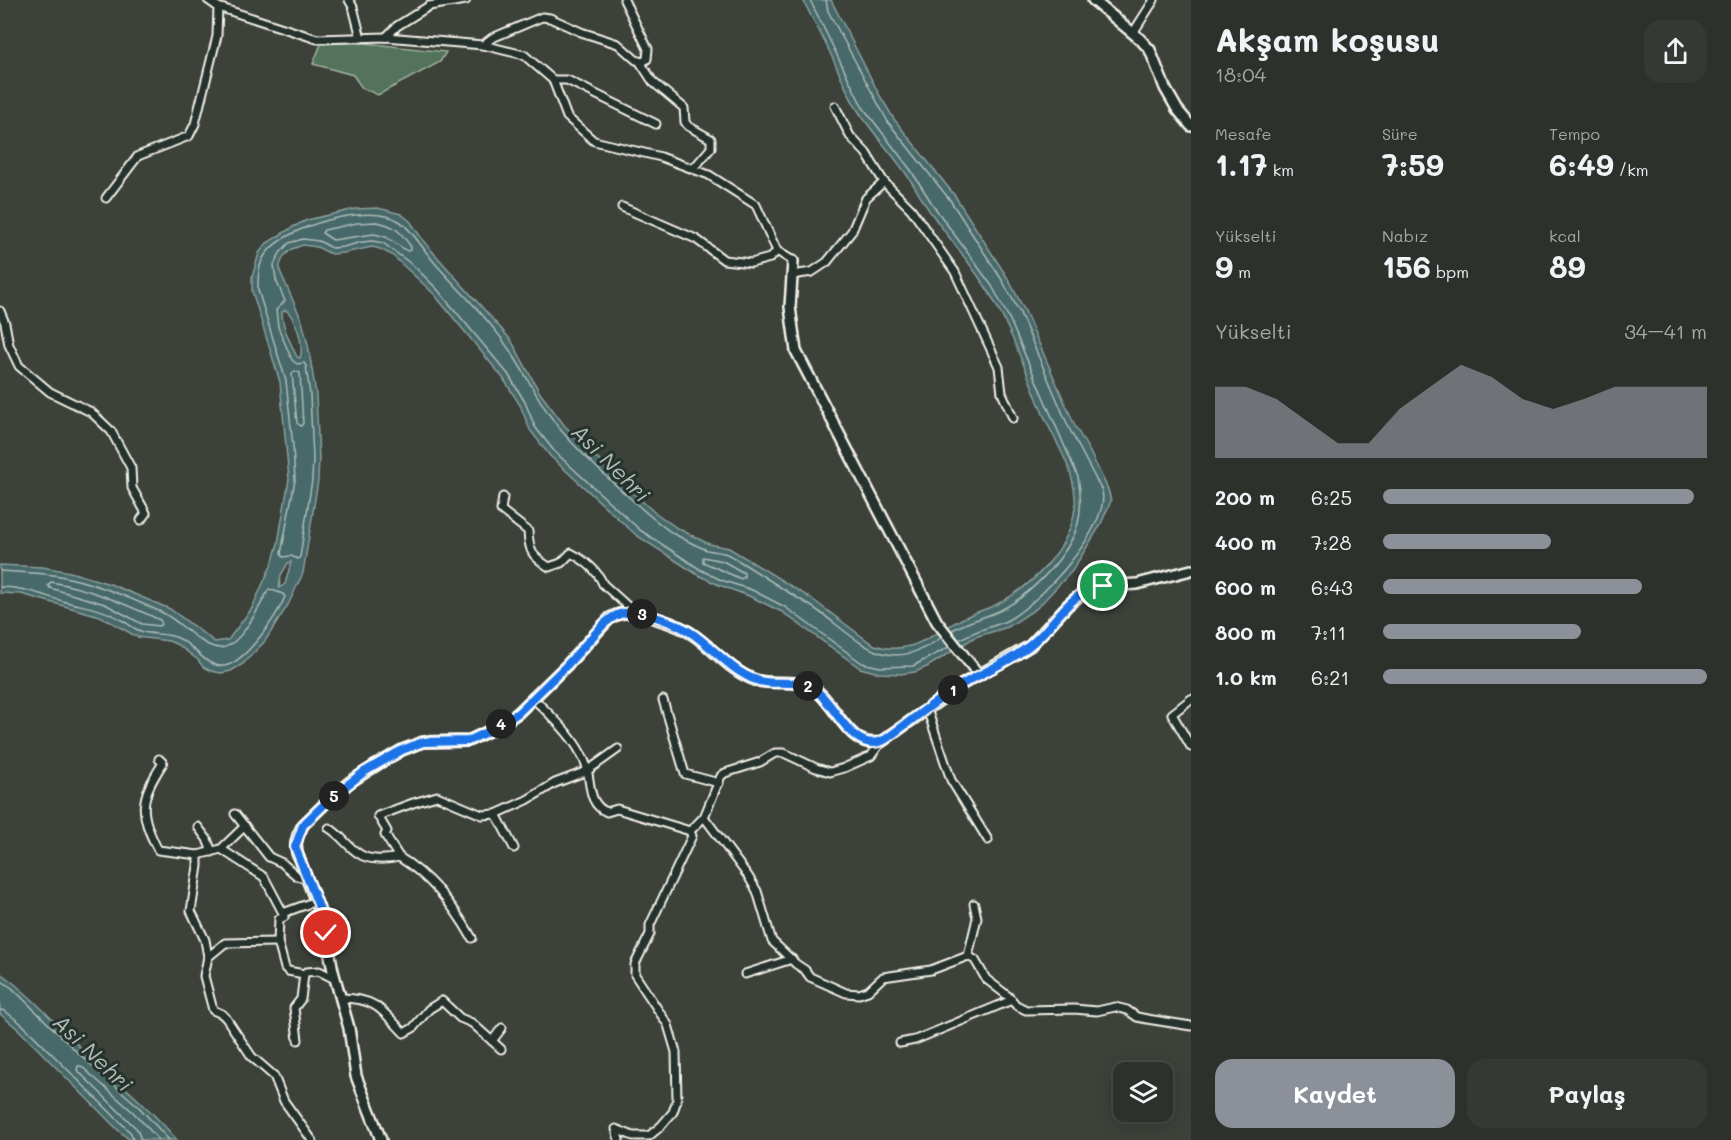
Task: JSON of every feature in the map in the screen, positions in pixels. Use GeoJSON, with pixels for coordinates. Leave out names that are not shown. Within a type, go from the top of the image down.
{"type":"FeatureCollection","features":[{"type":"Feature","properties":{"kind":"main road"},"geometry":{"type":"LineString","coordinates":[[1093,0],[1150,50],[1165,88],[1177,109],[1191,126]]}},
{"type":"Feature","properties":{"kind":"main road"},"geometry":{"type":"LineString","coordinates":[[793,261],[790,307],[796,351],[937,622],[977,671]]}},
{"type":"Feature","properties":{"kind":"main road"},"geometry":{"type":"LineString","coordinates":[[381,1140],[356,1076],[349,1028],[335,979],[324,923],[295,847],[303,825],[350,782],[370,768],[413,745],[430,741],[468,741],[511,718],[534,699],[610,618],[621,613],[635,613],[687,630],[733,667],[753,679],[772,683],[798,683],[812,687],[825,698],[855,736],[867,743],[881,742],[977,671],[1021,652],[1084,591],[1103,586],[1137,584],[1191,570]]}},
{"type":"Feature","properties":{"kind":"street"},"geometry":{"type":"LineString","coordinates":[[208,0],[218,7],[317,39],[386,37],[483,45],[524,55],[553,80],[567,117],[594,141],[661,157],[709,175],[756,205],[777,251],[793,261]]}},
{"type":"Feature","properties":{"kind":"street"},"geometry":{"type":"LineString","coordinates":[[349,0],[361,38]]}},
{"type":"Feature","properties":{"kind":"street"},"geometry":{"type":"LineString","coordinates":[[386,37],[397,26],[429,6],[466,0]]}},
{"type":"Feature","properties":{"kind":"street"},"geometry":{"type":"LineString","coordinates":[[624,0],[648,50],[647,59],[640,62]]}},
{"type":"Feature","properties":{"kind":"street"},"geometry":{"type":"LineString","coordinates":[[1133,33],[1154,0]]}},
{"type":"Feature","properties":{"kind":"street"},"geometry":{"type":"LineString","coordinates":[[106,198],[138,156],[189,136],[195,124],[216,36],[218,7]]}},
{"type":"Feature","properties":{"kind":"street"},"geometry":{"type":"LineString","coordinates":[[483,45],[492,38],[542,17],[618,44],[640,62],[653,82],[684,108],[685,122],[688,126],[711,139],[711,148],[693,169]]}},
{"type":"Feature","properties":{"kind":"street"},"geometry":{"type":"LineString","coordinates":[[553,80],[567,80],[656,124]]}},
{"type":"Feature","properties":{"kind":"street"},"geometry":{"type":"LineString","coordinates":[[834,106],[847,131],[867,153],[884,182],[911,209],[955,272],[999,367],[1002,393],[1013,418]]}},
{"type":"Feature","properties":{"kind":"street"},"geometry":{"type":"LineString","coordinates":[[792,275],[812,272],[827,262],[852,231],[866,198],[884,182]]}},
{"type":"Feature","properties":{"kind":"street"},"geometry":{"type":"LineString","coordinates":[[622,207],[696,239],[724,260],[752,263],[770,258],[777,251]]}},
{"type":"Feature","properties":{"kind":"street"},"geometry":{"type":"LineString","coordinates":[[0,311],[9,345],[19,366],[50,392],[91,412],[111,430],[131,468],[132,488],[146,513],[141,520]]}},
{"type":"Feature","properties":{"kind":"street"},"geometry":{"type":"LineString","coordinates":[[503,497],[501,510],[528,531],[529,546],[534,558],[549,567],[561,563],[571,553],[586,562],[603,584],[635,613]]}},
{"type":"Feature","properties":{"kind":"street"},"geometry":{"type":"LineString","coordinates":[[534,699],[569,735],[585,763],[591,795],[602,810],[607,812],[617,808],[690,831]]}},
{"type":"Feature","properties":{"kind":"street"},"geometry":{"type":"LineString","coordinates":[[1191,699],[1172,714],[1191,747]]}},
{"type":"Feature","properties":{"kind":"street"},"geometry":{"type":"LineString","coordinates":[[663,700],[685,774],[719,783]]}},
{"type":"Feature","properties":{"kind":"street"},"geometry":{"type":"LineString","coordinates":[[927,709],[951,780],[988,840]]}},
{"type":"Feature","properties":{"kind":"street"},"geometry":{"type":"LineString","coordinates":[[690,831],[704,817],[721,777],[725,773],[760,762],[775,753],[784,753],[830,772],[871,756],[881,742]]}},
{"type":"Feature","properties":{"kind":"street"},"geometry":{"type":"LineString","coordinates":[[472,938],[429,880],[399,857],[385,835],[387,831],[378,816],[437,796],[482,815],[496,814],[527,800],[555,783],[587,771],[618,749]]}},
{"type":"Feature","properties":{"kind":"street"},"geometry":{"type":"LineString","coordinates":[[159,759],[163,763],[151,781],[142,803],[153,841],[158,850],[198,855],[212,852],[221,849],[244,826]]}},
{"type":"Feature","properties":{"kind":"street"},"geometry":{"type":"LineString","coordinates":[[235,814],[269,857],[282,863],[297,876],[306,879]]}},
{"type":"Feature","properties":{"kind":"street"},"geometry":{"type":"LineString","coordinates":[[496,814],[514,848]]}},
{"type":"Feature","properties":{"kind":"street"},"geometry":{"type":"LineString","coordinates":[[704,817],[757,891],[772,941],[810,977],[846,993],[859,994],[868,991],[882,976],[931,970],[968,956]]}},
{"type":"Feature","properties":{"kind":"street"},"geometry":{"type":"LineString","coordinates":[[198,827],[207,838],[212,852]]}},
{"type":"Feature","properties":{"kind":"street"},"geometry":{"type":"LineString","coordinates":[[330,828],[338,832],[359,855],[387,861],[399,857]]}},
{"type":"Feature","properties":{"kind":"street"},"geometry":{"type":"LineString","coordinates":[[618,1140],[616,1128],[633,1136],[649,1136],[673,1112],[677,1100],[676,1052],[668,1025],[635,975],[635,964],[650,934],[650,925],[689,846],[692,836],[690,831]]}},
{"type":"Feature","properties":{"kind":"street"},"geometry":{"type":"LineString","coordinates":[[221,849],[264,877],[284,913]]}},
{"type":"Feature","properties":{"kind":"street"},"geometry":{"type":"LineString","coordinates":[[198,855],[191,911],[205,940],[208,957],[204,976],[213,1010],[226,1018],[252,1057],[274,1076],[284,1101],[312,1140]]}},
{"type":"Feature","properties":{"kind":"street"},"geometry":{"type":"LineString","coordinates":[[316,901],[284,913],[284,917],[279,919],[278,942],[285,968],[288,971],[304,974],[319,971],[335,979]]}},
{"type":"Feature","properties":{"kind":"street"},"geometry":{"type":"LineString","coordinates":[[968,956],[976,918],[974,904]]}},
{"type":"Feature","properties":{"kind":"street"},"geometry":{"type":"LineString","coordinates":[[208,957],[225,943],[278,942]]}},
{"type":"Feature","properties":{"kind":"street"},"geometry":{"type":"LineString","coordinates":[[968,956],[975,960],[986,979],[1016,1005],[1026,1010],[1097,1011],[1115,1007],[1126,1010],[1137,1017],[1191,1026]]}},
{"type":"Feature","properties":{"kind":"street"},"geometry":{"type":"LineString","coordinates":[[745,974],[792,959]]}},
{"type":"Feature","properties":{"kind":"street"},"geometry":{"type":"LineString","coordinates":[[298,1040],[294,1008],[301,999],[304,974]]}},
{"type":"Feature","properties":{"kind":"street"},"geometry":{"type":"LineString","coordinates":[[341,998],[355,998],[379,1007],[404,1033],[413,1028],[429,1009],[442,1001],[460,1018],[472,1023],[501,1049]]}},
{"type":"Feature","properties":{"kind":"street"},"geometry":{"type":"LineString","coordinates":[[900,1043],[915,1040],[1012,1000]]}},
{"type":"Feature","properties":{"kind":"street"},"geometry":{"type":"LineString","coordinates":[[492,1041],[502,1028]]}},
{"type":"Feature","properties":{"kind":"green space"},"geometry":{"type":"Polygon","coordinates":[[[355,42],[446,52],[440,62],[378,95],[362,88],[353,75],[313,64],[321,44],[355,42]]]}},
{"type":"Feature","properties":{"kind":"water"},"geometry":{"type":"Polygon","coordinates":[[[803,0],[831,0],[894,119],[955,196],[1007,277],[1025,311],[1075,426],[1108,489],[1111,501],[1100,526],[1072,571],[1037,608],[1008,627],[975,637],[915,672],[879,673],[860,668],[782,612],[698,575],[636,535],[550,456],[530,430],[520,405],[503,378],[433,293],[392,255],[372,247],[331,254],[317,247],[303,245],[292,249],[284,256],[280,271],[302,321],[308,345],[316,394],[318,481],[303,573],[288,605],[265,641],[243,664],[231,671],[221,673],[203,667],[198,660],[178,645],[169,641],[137,637],[100,616],[21,594],[0,593],[0,565],[43,567],[70,572],[110,584],[170,609],[215,642],[228,640],[252,608],[273,561],[289,479],[280,382],[252,291],[252,277],[259,253],[267,243],[307,220],[355,209],[378,208],[401,214],[410,221],[425,243],[511,340],[540,393],[565,426],[653,511],[677,528],[709,544],[729,548],[812,599],[872,644],[888,648],[902,648],[916,644],[1014,594],[1045,567],[1058,551],[1068,533],[1074,515],[1075,497],[1070,473],[995,303],[974,270],[931,213],[908,176],[857,109],[803,0]],[[286,310],[282,312],[285,330],[297,357],[300,358],[299,333],[286,310]],[[291,562],[281,575],[279,588],[285,584],[291,562]]]}},
{"type":"Feature","properties":{"kind":"water"},"geometry":{"type":"Polygon","coordinates":[[[0,973],[33,1000],[84,1051],[144,1105],[177,1140],[130,1140],[119,1131],[19,1030],[0,1014],[0,973]]]}},
{"type":"Feature","properties":{"kind":"route"},"geometry":{"type":"LineString","coordinates":[[326,933],[319,907],[295,847],[303,825],[350,782],[402,750],[430,741],[468,741],[497,727],[518,713],[567,665],[610,618],[616,615],[627,612],[642,614],[687,630],[718,656],[753,679],[772,683],[798,683],[812,687],[825,698],[855,736],[862,741],[874,744],[886,739],[961,685],[1030,646],[1076,597],[1084,591],[1103,586]]}},
{"type":"Feature","properties":{"kind":"water label","name":"Asi Nehri"},"geometry":{"type":"Point","coordinates":[611,463]}},
{"type":"Feature","properties":{"kind":"water label","name":"Asi Nehri"},"geometry":{"type":"Point","coordinates":[93,1053]}}]}
